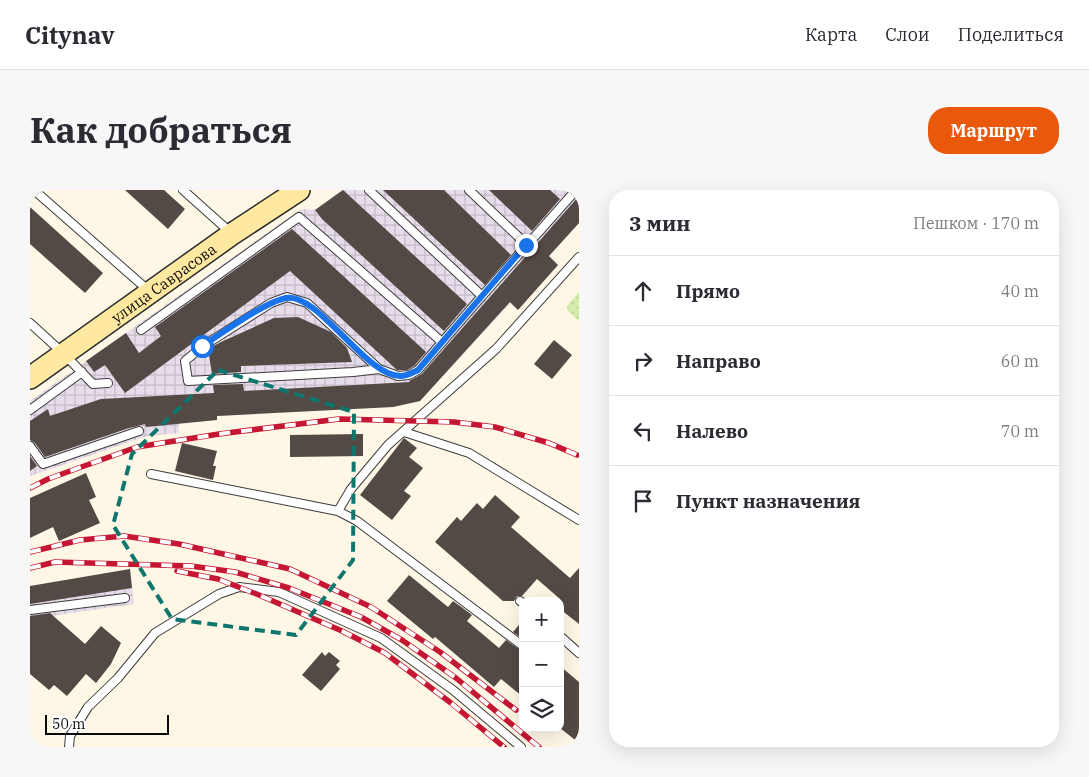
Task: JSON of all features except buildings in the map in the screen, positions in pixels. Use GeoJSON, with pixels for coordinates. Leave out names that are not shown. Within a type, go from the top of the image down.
{"type":"FeatureCollection","features":[{"type":"Feature","properties":{"kind":"street","name":"улица Саврасова"},"geometry":{"type":"LineString","coordinates":[[30,378],[232,234],[299,190]]}},
{"type":"Feature","properties":{"kind":"lane"},"geometry":{"type":"LineString","coordinates":[[34,190],[150,292]]}},
{"type":"Feature","properties":{"kind":"lane"},"geometry":{"type":"LineString","coordinates":[[183,190],[232,234]]}},
{"type":"Feature","properties":{"kind":"lane"},"geometry":{"type":"LineString","coordinates":[[370,190],[482,296]]}},
{"type":"Feature","properties":{"kind":"lane"},"geometry":{"type":"LineString","coordinates":[[470,190],[526,245]]}},
{"type":"Feature","properties":{"kind":"lane"},"geometry":{"type":"LineString","coordinates":[[379,369],[188,381],[185,361],[202,346],[264,307],[287,297],[307,303],[379,369],[398,376],[409,375],[418,370],[576,190]]}},
{"type":"Feature","properties":{"kind":"lane"},"geometry":{"type":"LineString","coordinates":[[142,330],[299,217],[442,342]]}},
{"type":"Feature","properties":{"kind":"lane"},"geometry":{"type":"LineString","coordinates":[[338,510],[357,482],[388,445],[496,349],[579,257]]}},
{"type":"Feature","properties":{"kind":"lane"},"geometry":{"type":"LineString","coordinates":[[30,323],[93,384],[108,383]]}},
{"type":"Feature","properties":{"kind":"lane"},"geometry":{"type":"LineString","coordinates":[[30,410],[82,372]]}},
{"type":"Feature","properties":{"kind":"lane"},"geometry":{"type":"LineString","coordinates":[[30,446],[43,464],[139,431]]}},
{"type":"Feature","properties":{"kind":"lane"},"geometry":{"type":"LineString","coordinates":[[404,432],[469,453],[579,520]]}},
{"type":"Feature","properties":{"kind":"lane"},"geometry":{"type":"LineString","coordinates":[[151,474],[338,510],[357,520],[519,643]]}},
{"type":"Feature","properties":{"kind":"lane"},"geometry":{"type":"LineString","coordinates":[[69,747],[70,736],[88,707],[118,678],[155,634],[220,594],[239,587],[279,592],[381,638],[453,690],[521,747]]}},
{"type":"Feature","properties":{"kind":"lane"},"geometry":{"type":"LineString","coordinates":[[30,610],[124,598]]}},
{"type":"Feature","properties":{"kind":"lane"},"geometry":{"type":"LineString","coordinates":[[564,640],[579,653]]}},
{"type":"Feature","properties":{"kind":"highlighted area"},"geometry":{"type":"Polygon","coordinates":[[[218,370],[354,412],[353,560],[296,635],[172,619],[113,525],[132,454],[218,370]]]}},
{"type":"Feature","properties":{"kind":"shaded area"},"geometry":{"type":"Polygon","coordinates":[[[342,190],[579,190],[579,223],[549,256],[558,265],[518,310],[510,303],[420,401],[393,407],[217,416],[217,420],[201,421],[178,413],[179,433],[147,436],[30,476],[30,401],[301,209],[315,210],[342,190]]]}},
{"type":"Feature","properties":{"kind":"shaded area"},"geometry":{"type":"Polygon","coordinates":[[[130,569],[134,604],[37,618],[30,626],[30,587],[130,569]]]}},
{"type":"Feature","properties":{"kind":"green space"},"geometry":{"type":"Polygon","coordinates":[[[579,292],[579,321],[568,311],[567,306],[579,292]]]}},
{"type":"Feature","properties":{"kind":"railway"},"geometry":{"type":"LineString","coordinates":[[30,488],[48,479],[137,447],[219,434],[339,419],[454,422],[495,427],[549,443],[577,455]]}},
{"type":"Feature","properties":{"kind":"railway"},"geometry":{"type":"LineString","coordinates":[[30,552],[80,540],[124,536],[179,544],[290,569],[371,607],[440,652],[516,710]]}},
{"type":"Feature","properties":{"kind":"railway"},"geometry":{"type":"LineString","coordinates":[[30,568],[55,562],[191,566],[235,572],[289,588],[361,617],[402,640],[456,678],[539,747]]}},
{"type":"Feature","properties":{"kind":"railway"},"geometry":{"type":"LineString","coordinates":[[177,571],[218,579],[259,595],[342,631],[385,653],[451,703],[504,747]]}},
{"type":"Feature","properties":{"kind":"route"},"geometry":{"type":"LineString","coordinates":[[202,346],[272,303],[287,297],[307,303],[379,369],[398,376],[409,375],[418,370],[526,245]]}}]}
